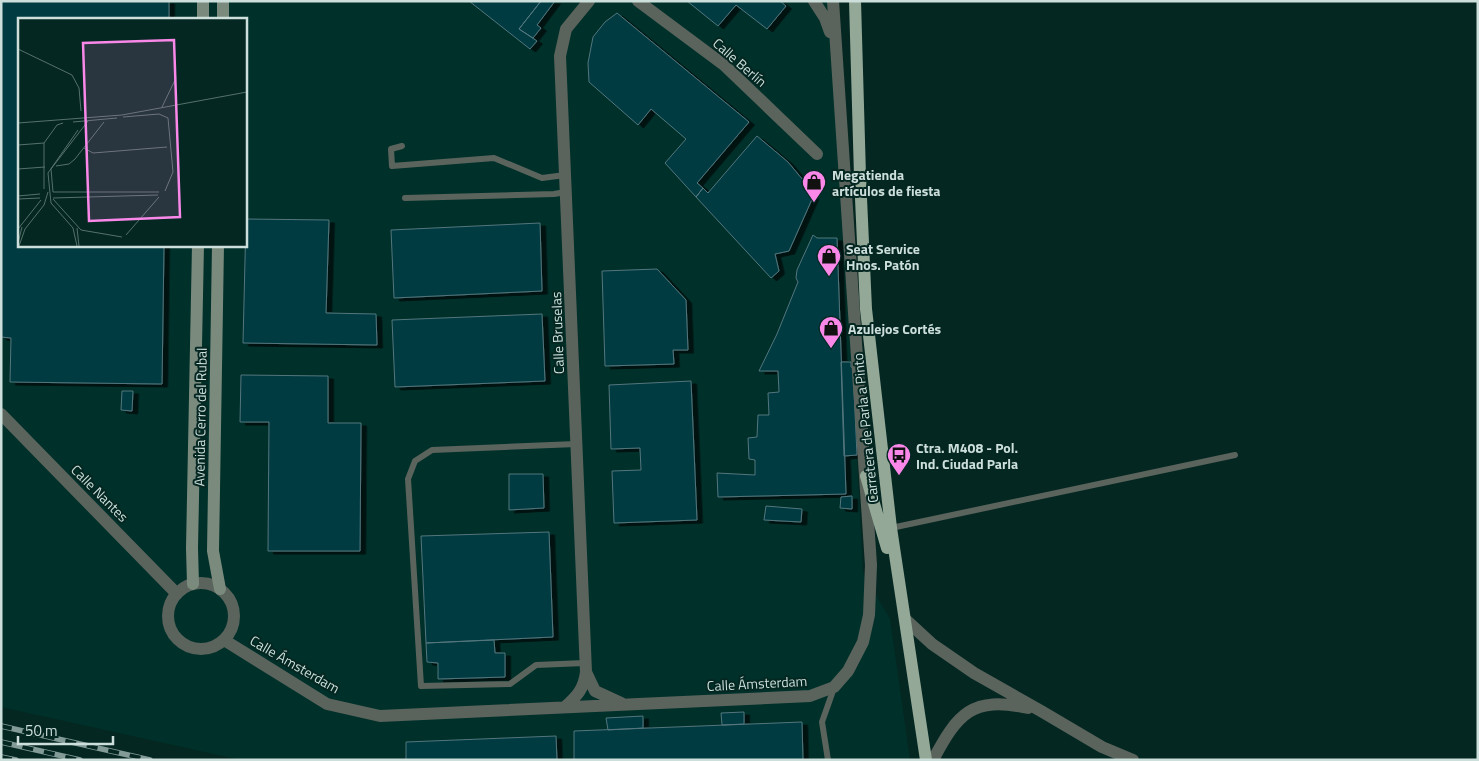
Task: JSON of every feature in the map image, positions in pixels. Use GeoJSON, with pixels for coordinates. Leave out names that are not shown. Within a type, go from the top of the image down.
{"type":"FeatureCollection","features":[{"type":"Feature","properties":{"kind":"main road","name":"Carretera de Parla a Pinto"},"geometry":{"type":"LineString","coordinates":[[855,1],[866,309],[891,528],[926,760]]}},
{"type":"Feature","properties":{"kind":"main road"},"geometry":{"type":"LineString","coordinates":[[866,476],[902,601]]}},
{"type":"Feature","properties":{"kind":"street"},"geometry":{"type":"LineString","coordinates":[[203,1],[203,18]]}},
{"type":"Feature","properties":{"kind":"street"},"geometry":{"type":"LineString","coordinates":[[223,1],[223,18]]}},
{"type":"Feature","properties":{"kind":"street","name":"Calle Bruselas"},"geometry":{"type":"LineString","coordinates":[[585,668],[560,56],[566,29],[589,1]]}},
{"type":"Feature","properties":{"kind":"street","name":"Calle Berlín"},"geometry":{"type":"LineString","coordinates":[[638,1],[724,65],[817,154]]}},
{"type":"Feature","properties":{"kind":"street"},"geometry":{"type":"LineString","coordinates":[[814,1],[825,18],[835,45]]}},
{"type":"Feature","properties":{"kind":"street"},"geometry":{"type":"LineString","coordinates":[[832,1],[871,565],[869,615],[863,642],[848,671],[834,687]]}},
{"type":"Feature","properties":{"kind":"street","name":"Avenida Cerro del Rubal"},"geometry":{"type":"LineString","coordinates":[[193,584],[192,548],[198,246]]}},
{"type":"Feature","properties":{"kind":"street","name":"Avenida Cerro del Rubal"},"geometry":{"type":"LineString","coordinates":[[218,246],[213,551],[220,589]]}},
{"type":"Feature","properties":{"kind":"street","name":"Calle Nantes"},"geometry":{"type":"LineString","coordinates":[[1,414],[177,594]]}},
{"type":"Feature","properties":{"kind":"street"},"geometry":{"type":"LineString","coordinates":[[193,584],[207,584],[220,589],[228,597],[233,608],[234,619],[231,630],[224,640],[215,646],[204,649],[193,648],[183,644],[170,626],[168,615],[170,604],[177,594],[193,584]]}},
{"type":"Feature","properties":{"kind":"street"},"geometry":{"type":"LineString","coordinates":[[906,620],[932,644],[974,673],[1102,748],[1133,760]]}},
{"type":"Feature","properties":{"kind":"street","name":"Calle Ámsterdam"},"geometry":{"type":"LineString","coordinates":[[224,640],[327,704],[380,716],[810,696],[834,687]]}},
{"type":"Feature","properties":{"kind":"street"},"geometry":{"type":"LineString","coordinates":[[585,668],[595,691],[623,704]]}},
{"type":"Feature","properties":{"kind":"street"},"geometry":{"type":"LineString","coordinates":[[565,707],[578,695],[583,686],[585,668]]}},
{"type":"Feature","properties":{"kind":"street"},"geometry":{"type":"LineString","coordinates":[[933,760],[955,722],[968,712],[985,705],[1010,704],[1041,711]]}},
{"type":"Feature","properties":{"kind":"lane"},"geometry":{"type":"LineString","coordinates":[[402,146],[391,149],[392,166],[494,158],[542,178],[565,175]]}},
{"type":"Feature","properties":{"kind":"lane"},"geometry":{"type":"LineString","coordinates":[[405,198],[566,192]]}},
{"type":"Feature","properties":{"kind":"lane"},"geometry":{"type":"LineString","coordinates":[[576,444],[432,450],[415,461],[408,479],[422,686],[510,684],[536,665],[585,668]]}},
{"type":"Feature","properties":{"kind":"lane"},"geometry":{"type":"LineString","coordinates":[[891,528],[1234,455]]}},
{"type":"Feature","properties":{"kind":"lane"},"geometry":{"type":"LineString","coordinates":[[828,760],[822,722],[834,687]]}},
{"type":"Feature","properties":{"kind":"shaded area"},"geometry":{"type":"Polygon","coordinates":[[[1,1],[833,1],[863,573],[890,619],[910,760],[241,760],[1,707],[1,1]]]}},
{"type":"Feature","properties":{"kind":"building"},"geometry":{"type":"Polygon","coordinates":[[[1,1],[169,1],[169,18],[18,18],[18,246],[164,246],[162,384],[10,382],[11,338],[1,337],[1,1]]]}},
{"type":"Feature","properties":{"kind":"building"},"geometry":{"type":"Polygon","coordinates":[[[469,1],[541,1],[519,29],[537,41],[530,49],[469,1]]]}},
{"type":"Feature","properties":{"kind":"building"},"geometry":{"type":"Polygon","coordinates":[[[541,1],[555,1],[537,25],[541,28],[533,38],[519,29],[541,1]]]}},
{"type":"Feature","properties":{"kind":"building"},"geometry":{"type":"Polygon","coordinates":[[[687,1],[780,1],[786,6],[767,29],[736,5],[718,26],[687,1]]]}},
{"type":"Feature","properties":{"kind":"building"},"geometry":{"type":"Polygon","coordinates":[[[617,13],[749,122],[697,183],[703,188],[696,197],[665,163],[686,139],[651,109],[638,125],[589,82],[588,63],[593,37],[605,22],[617,13]]]}},
{"type":"Feature","properties":{"kind":"building"},"geometry":{"type":"Polygon","coordinates":[[[757,136],[788,162],[808,186],[813,197],[789,251],[775,254],[779,271],[771,278],[696,197],[703,188],[708,193],[757,136]]]}},
{"type":"Feature","properties":{"kind":"building"},"geometry":{"type":"Polygon","coordinates":[[[246,219],[329,220],[326,313],[376,314],[377,345],[243,343],[246,219]]]}},
{"type":"Feature","properties":{"kind":"building"},"geometry":{"type":"Polygon","coordinates":[[[540,223],[542,291],[394,298],[391,230],[540,223]]]}},
{"type":"Feature","properties":{"kind":"building"},"geometry":{"type":"Polygon","coordinates":[[[813,235],[817,238],[837,238],[846,494],[718,497],[717,473],[755,475],[755,460],[749,459],[748,438],[757,437],[758,415],[769,415],[768,393],[779,392],[778,371],[759,371],[777,334],[798,282],[796,278],[797,270],[813,235]]]}},
{"type":"Feature","properties":{"kind":"building"},"geometry":{"type":"Polygon","coordinates":[[[657,269],[686,300],[688,350],[673,350],[674,364],[605,366],[602,271],[657,269]]]}},
{"type":"Feature","properties":{"kind":"building"},"geometry":{"type":"Polygon","coordinates":[[[542,314],[545,381],[395,387],[392,320],[542,314]]]}},
{"type":"Feature","properties":{"kind":"building"},"geometry":{"type":"Polygon","coordinates":[[[841,362],[851,362],[851,367],[853,368],[857,455],[844,456],[841,362]]]}},
{"type":"Feature","properties":{"kind":"building"},"geometry":{"type":"Polygon","coordinates":[[[241,375],[328,376],[328,423],[361,423],[360,551],[268,551],[269,422],[240,422],[241,375]]]}},
{"type":"Feature","properties":{"kind":"building"},"geometry":{"type":"Polygon","coordinates":[[[691,381],[697,520],[614,523],[612,471],[641,470],[640,448],[611,449],[609,385],[691,381]]]}},
{"type":"Feature","properties":{"kind":"building"},"geometry":{"type":"Polygon","coordinates":[[[122,391],[133,391],[132,411],[121,410],[122,391]]]}},
{"type":"Feature","properties":{"kind":"building"},"geometry":{"type":"Polygon","coordinates":[[[509,474],[543,474],[544,508],[509,510],[509,474]]]}},
{"type":"Feature","properties":{"kind":"building"},"geometry":{"type":"Polygon","coordinates":[[[852,496],[852,509],[840,508],[841,497],[852,496]]]}},
{"type":"Feature","properties":{"kind":"building"},"geometry":{"type":"Polygon","coordinates":[[[766,506],[802,509],[801,522],[764,520],[766,506]]]}},
{"type":"Feature","properties":{"kind":"building"},"geometry":{"type":"Polygon","coordinates":[[[549,532],[553,637],[426,643],[421,536],[549,532]]]}},
{"type":"Feature","properties":{"kind":"building"},"geometry":{"type":"Polygon","coordinates":[[[494,640],[495,653],[505,653],[505,677],[438,679],[438,663],[427,662],[426,643],[494,640]]]}},
{"type":"Feature","properties":{"kind":"building"},"geometry":{"type":"Polygon","coordinates":[[[744,712],[744,724],[722,725],[721,713],[744,712]]]}},
{"type":"Feature","properties":{"kind":"building"},"geometry":{"type":"Polygon","coordinates":[[[643,716],[643,728],[608,730],[606,718],[643,716]]]}},
{"type":"Feature","properties":{"kind":"building"},"geometry":{"type":"Polygon","coordinates":[[[802,722],[803,760],[574,760],[574,731],[802,722]]]}},
{"type":"Feature","properties":{"kind":"building"},"geometry":{"type":"Polygon","coordinates":[[[556,736],[557,760],[406,760],[406,742],[556,736]]]}},
{"type":"Feature","properties":{"kind":"railway"},"geometry":{"type":"LineString","coordinates":[[1,726],[150,760]]}},
{"type":"Feature","properties":{"kind":"railway"},"geometry":{"type":"LineString","coordinates":[[1,742],[80,760]]}},
{"type":"Feature","properties":{"kind":"railway"},"geometry":{"type":"LineString","coordinates":[[1,757],[16,760]]}},
{"type":"Feature","properties":{"kind":"place","name":"Megatienda artículos de fiesta"},"geometry":{"type":"Point","coordinates":[814,203]}},
{"type":"Feature","properties":{"kind":"place","name":"Seat Service Hnos. Patón"},"geometry":{"type":"Point","coordinates":[829,277]}},
{"type":"Feature","properties":{"kind":"place","name":"Azulejos Cortés"},"geometry":{"type":"Point","coordinates":[831,349]}},
{"type":"Feature","properties":{"kind":"place","name":"Ctra. M408 - Pol. Ind. Ciudad Parla"},"geometry":{"type":"Point","coordinates":[899,476]}}]}
